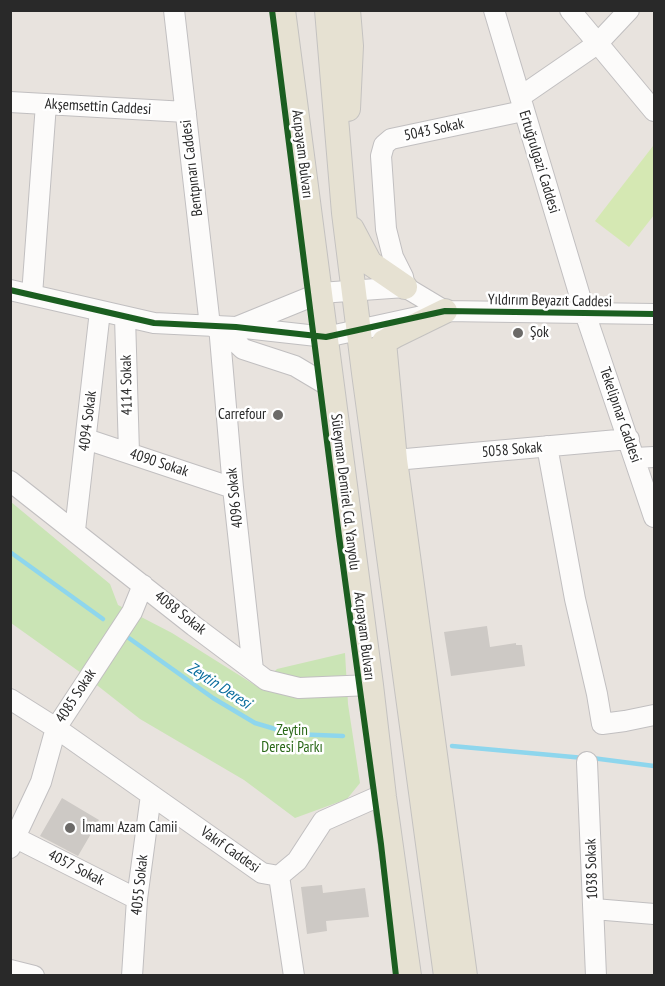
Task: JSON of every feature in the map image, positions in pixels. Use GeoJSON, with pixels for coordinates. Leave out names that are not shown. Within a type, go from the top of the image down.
{"type":"FeatureCollection","features":[{"type":"Feature","properties":{"kind":"main road","name":"Acıpayam Bulvarı"},"geometry":{"type":"LineString","coordinates":[[283,10],[409,975]]}},
{"type":"Feature","properties":{"kind":"main road"},"geometry":{"type":"LineString","coordinates":[[327,10],[353,291],[446,975]]}},
{"type":"Feature","properties":{"kind":"main road"},"geometry":{"type":"LineString","coordinates":[[348,10],[351,46],[344,213],[370,263],[405,287]]}},
{"type":"Feature","properties":{"kind":"main road"},"geometry":{"type":"LineString","coordinates":[[364,374],[384,342],[445,311]]}},
{"type":"Feature","properties":{"kind":"main road"},"geometry":{"type":"LineString","coordinates":[[384,342],[395,460],[465,975]]}},
{"type":"Feature","properties":{"kind":"street","name":"Bentpınarı Caddesi"},"geometry":{"type":"LineString","coordinates":[[174,10],[186,112],[222,326]]}},
{"type":"Feature","properties":{"kind":"street","name":"Ertuğrulgazi Caddesi"},"geometry":{"type":"LineString","coordinates":[[494,10],[585,313]]}},
{"type":"Feature","properties":{"kind":"street"},"geometry":{"type":"LineString","coordinates":[[570,10],[654,111]]}},
{"type":"Feature","properties":{"kind":"street"},"geometry":{"type":"LineString","coordinates":[[522,104],[597,44],[629,10]]}},
{"type":"Feature","properties":{"kind":"street","name":"Akşemsettin Caddesi"},"geometry":{"type":"LineString","coordinates":[[10,102],[186,112]]}},
{"type":"Feature","properties":{"kind":"street"},"geometry":{"type":"LineString","coordinates":[[32,295],[46,104]]}},
{"type":"Feature","properties":{"kind":"street","name":"5043 Sokak"},"geometry":{"type":"LineString","coordinates":[[405,287],[403,277],[393,257],[386,229],[381,156],[384,145],[391,139],[522,104]]}},
{"type":"Feature","properties":{"kind":"street"},"geometry":{"type":"LineString","coordinates":[[332,388],[295,366],[243,349],[222,326],[320,293],[405,287],[445,311]]}},
{"type":"Feature","properties":{"kind":"street","name":"Yıldırım Beyazıt Caddesi"},"geometry":{"type":"LineString","coordinates":[[10,290],[154,323],[222,326],[326,337],[445,311],[653,312]]}},
{"type":"Feature","properties":{"kind":"street","name":"4094 Sokak"},"geometry":{"type":"LineString","coordinates":[[75,530],[100,311]]}},
{"type":"Feature","properties":{"kind":"street","name":"Tekelipınar Caddesi"},"geometry":{"type":"LineString","coordinates":[[585,313],[629,439],[645,458],[654,517]]}},
{"type":"Feature","properties":{"kind":"street","name":"4114 Sokak"},"geometry":{"type":"LineString","coordinates":[[125,317],[129,453]]}},
{"type":"Feature","properties":{"kind":"street","name":"4096 Sokak"},"geometry":{"type":"LineString","coordinates":[[222,326],[233,488],[254,670]]}},
{"type":"Feature","properties":{"kind":"street","name":"4090 Sokak"},"geometry":{"type":"LineString","coordinates":[[86,439],[233,488]]}},
{"type":"Feature","properties":{"kind":"street","name":"5058 Sokak"},"geometry":{"type":"LineString","coordinates":[[395,460],[629,439]]}},
{"type":"Feature","properties":{"kind":"street"},"geometry":{"type":"LineString","coordinates":[[548,446],[575,599],[602,724],[654,714]]}},
{"type":"Feature","properties":{"kind":"street","name":"4088 Sokak"},"geometry":{"type":"LineString","coordinates":[[10,481],[266,680],[299,688],[371,685]]}},
{"type":"Feature","properties":{"kind":"street","name":"4085 Sokak"},"geometry":{"type":"LineString","coordinates":[[12,842],[41,782],[56,728],[132,612],[143,585]]}},
{"type":"Feature","properties":{"kind":"street","name":"Vakıf Caddesi"},"geometry":{"type":"LineString","coordinates":[[10,699],[56,728],[262,873],[279,876],[297,861],[323,821],[375,798],[384,797]]}},
{"type":"Feature","properties":{"kind":"street","name":"1038 Sokak"},"geometry":{"type":"LineString","coordinates":[[587,762],[596,975]]}},
{"type":"Feature","properties":{"kind":"street","name":"4055 Sokak"},"geometry":{"type":"LineString","coordinates":[[132,975],[137,899],[152,795]]}},
{"type":"Feature","properties":{"kind":"street","name":"4057 Sokak"},"geometry":{"type":"LineString","coordinates":[[12,842],[137,899]]}},
{"type":"Feature","properties":{"kind":"street"},"geometry":{"type":"LineString","coordinates":[[279,876],[294,975]]}},
{"type":"Feature","properties":{"kind":"street"},"geometry":{"type":"LineString","coordinates":[[594,909],[654,914]]}},
{"type":"Feature","properties":{"kind":"street"},"geometry":{"type":"LineString","coordinates":[[10,970],[34,975]]}},
{"type":"Feature","properties":{"kind":"green space"},"geometry":{"type":"Polygon","coordinates":[[[653,146],[654,215],[629,247],[595,221],[653,146]]]}},
{"type":"Feature","properties":{"kind":"green space","name":"Zeytin Deresi Parkı"},"geometry":{"type":"Polygon","coordinates":[[[11,502],[110,584],[118,605],[172,633],[258,687],[277,669],[345,653],[348,704],[360,783],[347,799],[295,818],[244,780],[140,719],[84,675],[11,623],[11,502]]]}},
{"type":"Feature","properties":{"kind":"building"},"geometry":{"type":"Polygon","coordinates":[[[487,626],[490,647],[516,643],[516,645],[522,645],[525,666],[451,676],[444,632],[487,626]]]}},
{"type":"Feature","properties":{"kind":"building","name":"İmamı Azam Camii"},"geometry":{"type":"Polygon","coordinates":[[[62,798],[99,820],[78,856],[40,836],[62,798]]]}},
{"type":"Feature","properties":{"kind":"building"},"geometry":{"type":"Polygon","coordinates":[[[322,885],[323,893],[365,888],[369,917],[326,921],[327,931],[307,934],[301,887],[322,885]]]}},
{"type":"Feature","properties":{"kind":"waterway","name":"Zeytin Deresi"},"geometry":{"type":"LineString","coordinates":[[10,552],[103,619]]}},
{"type":"Feature","properties":{"kind":"waterway","name":"Zeytin Deresi"},"geometry":{"type":"LineString","coordinates":[[126,636],[213,698],[255,723],[292,734],[343,736]]}},
{"type":"Feature","properties":{"kind":"waterway","name":"Zeytin Deresi"},"geometry":{"type":"LineString","coordinates":[[452,746],[584,758]]}},
{"type":"Feature","properties":{"kind":"waterway","name":"Zeytin Deresi"},"geometry":{"type":"LineString","coordinates":[[592,758],[654,766]]}},
{"type":"Feature","properties":{"kind":"cycle path","name":"Süleyman Demirel Cd. Yanyolu"},"geometry":{"type":"LineString","coordinates":[[272,10],[381,844],[396,976]]}},
{"type":"Feature","properties":{"kind":"cycle path"},"geometry":{"type":"LineString","coordinates":[[10,290],[154,323],[236,327],[326,337],[445,311],[654,314]]}},
{"type":"Feature","properties":{"kind":"place","name":"Şok"},"geometry":{"type":"Point","coordinates":[518,333]}},
{"type":"Feature","properties":{"kind":"place","name":"Carrefour"},"geometry":{"type":"Point","coordinates":[278,415]}},
{"type":"Feature","properties":{"kind":"place","name":"İmamı Azam Camii"},"geometry":{"type":"Point","coordinates":[70,828]}}]}
